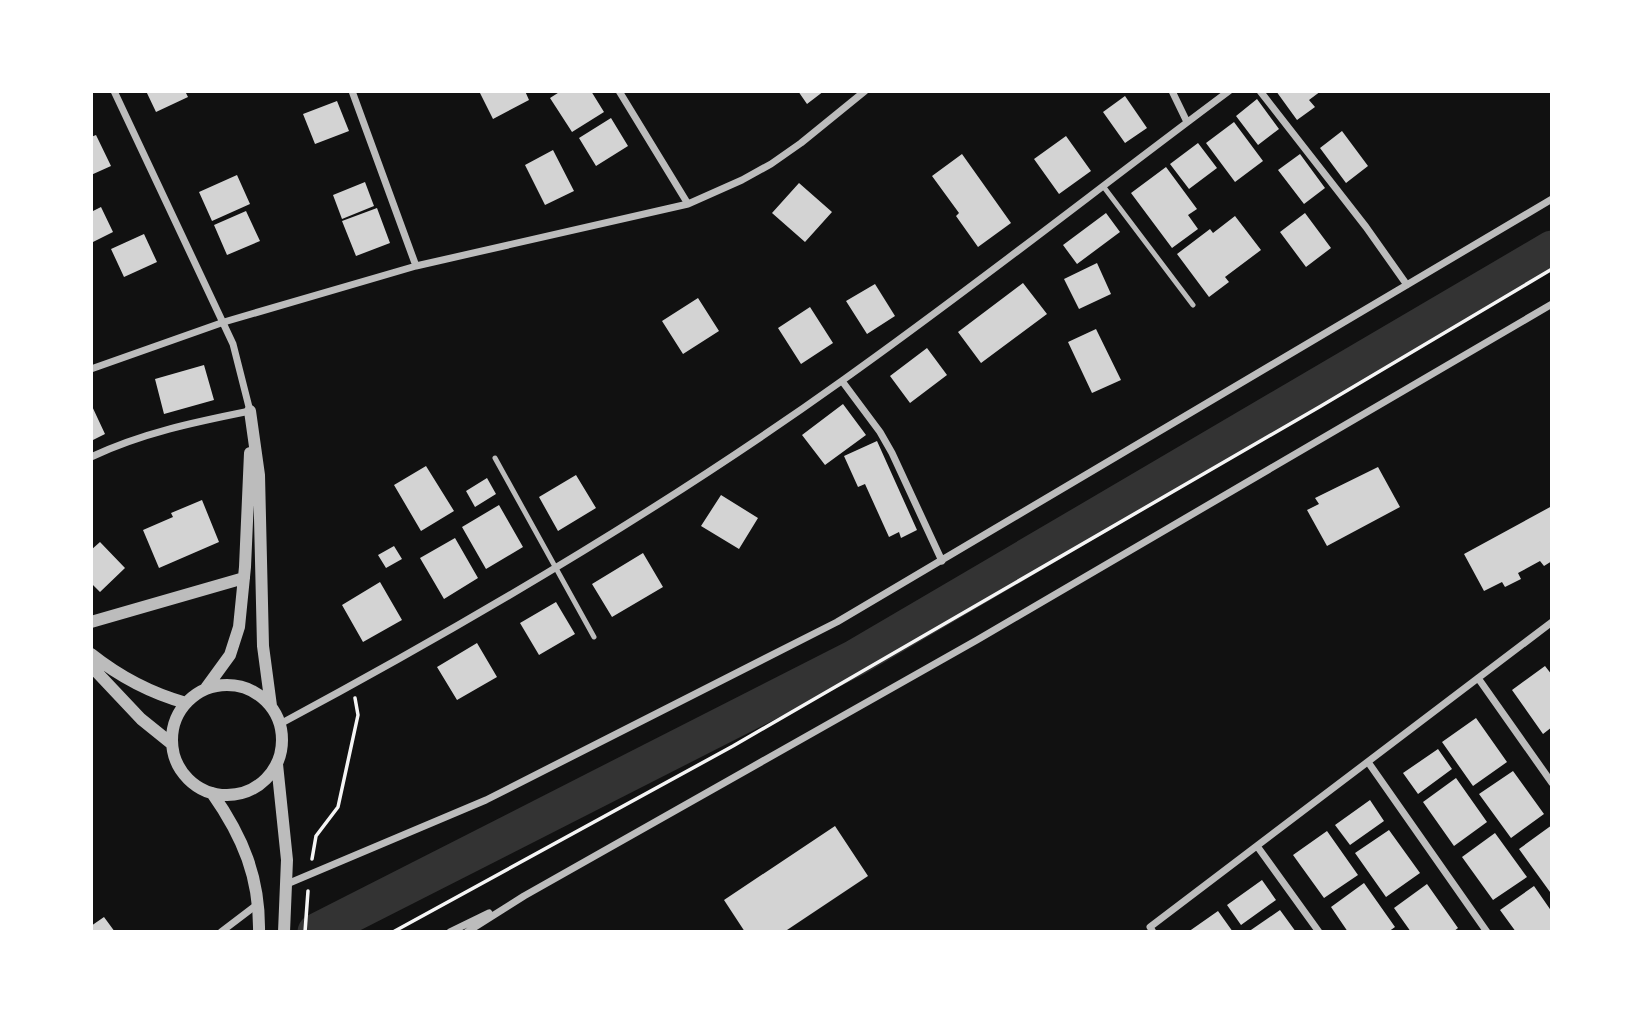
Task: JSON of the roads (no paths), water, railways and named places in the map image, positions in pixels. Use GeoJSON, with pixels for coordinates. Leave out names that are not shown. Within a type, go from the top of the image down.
{"type":"FeatureCollection","features":[{"type":"Feature","properties":{"kind":"street"},"geometry":{"type":"LineString","coordinates":[[114,91],[224,322],[239,364],[250,411],[259,475],[263,646],[271,706]]}},
{"type":"Feature","properties":{"kind":"street"},"geometry":{"type":"LineString","coordinates":[[352,91],[416,267]]}},
{"type":"Feature","properties":{"kind":"street"},"geometry":{"type":"LineString","coordinates":[[619,91],[688,204]]}},
{"type":"Feature","properties":{"kind":"street"},"geometry":{"type":"LineString","coordinates":[[1171,91],[1187,122]]}},
{"type":"Feature","properties":{"kind":"street"},"geometry":{"type":"LineString","coordinates":[[280,724],[353,685],[554,568],[738,452],[963,293],[1228,91]]}},
{"type":"Feature","properties":{"kind":"street"},"geometry":{"type":"LineString","coordinates":[[1260,91],[1366,227],[1407,285]]}},
{"type":"Feature","properties":{"kind":"street"},"geometry":{"type":"LineString","coordinates":[[91,369],[224,322],[416,267],[688,204],[771,164],[801,144],[860,93]]}},
{"type":"Feature","properties":{"kind":"street"},"geometry":{"type":"LineString","coordinates":[[287,884],[486,800],[838,622],[1552,200]]}},
{"type":"Feature","properties":{"kind":"street"},"geometry":{"type":"LineString","coordinates":[[467,932],[524,896],[977,640],[1552,304]]}},
{"type":"Feature","properties":{"kind":"street"},"geometry":{"type":"LineString","coordinates":[[842,381],[880,432],[892,453],[942,561]]}},
{"type":"Feature","properties":{"kind":"street"},"geometry":{"type":"LineString","coordinates":[[91,457],[113,446],[174,426],[250,411]]}},
{"type":"Feature","properties":{"kind":"street"},"geometry":{"type":"LineString","coordinates":[[250,411],[244,578],[234,646],[221,670],[205,689],[186,703],[174,722],[172,744],[181,771],[195,785],[212,793],[231,795],[250,790],[266,779],[277,764]]}},
{"type":"Feature","properties":{"kind":"street"},"geometry":{"type":"LineString","coordinates":[[91,622],[244,578]]}},
{"type":"Feature","properties":{"kind":"street"},"geometry":{"type":"LineString","coordinates":[[1152,930],[1256,846],[1552,622]]}},
{"type":"Feature","properties":{"kind":"street"},"geometry":{"type":"LineString","coordinates":[[91,654],[111,670],[142,687],[186,703]]}},
{"type":"Feature","properties":{"kind":"street"},"geometry":{"type":"LineString","coordinates":[[91,666],[141,719],[172,744]]}},
{"type":"Feature","properties":{"kind":"street"},"geometry":{"type":"LineString","coordinates":[[1478,678],[1552,783]]}},
{"type":"Feature","properties":{"kind":"street"},"geometry":{"type":"LineString","coordinates":[[205,689],[225,685],[246,688],[264,698],[280,724],[282,744],[277,764],[287,884],[284,932]]}},
{"type":"Feature","properties":{"kind":"street"},"geometry":{"type":"LineString","coordinates":[[1368,762],[1487,932]]}},
{"type":"Feature","properties":{"kind":"street"},"geometry":{"type":"LineString","coordinates":[[212,793],[225,811],[246,853],[259,903],[259,932]]}},
{"type":"Feature","properties":{"kind":"street"},"geometry":{"type":"LineString","coordinates":[[1256,846],[1319,932]]}},
{"type":"Feature","properties":{"kind":"street"},"geometry":{"type":"LineString","coordinates":[[450,932],[524,896]]}},
{"type":"Feature","properties":{"kind":"street"},"geometry":{"type":"LineString","coordinates":[[220,932],[259,903]]}},
{"type":"Feature","properties":{"kind":"lane"},"geometry":{"type":"LineString","coordinates":[[1103,186],[1193,304]]}},
{"type":"Feature","properties":{"kind":"lane"},"geometry":{"type":"LineString","coordinates":[[495,458],[594,637]]}},
{"type":"Feature","properties":{"kind":"waterway"},"geometry":{"type":"LineString","coordinates":[[316,932],[855,658],[1552,249]]}}]}
